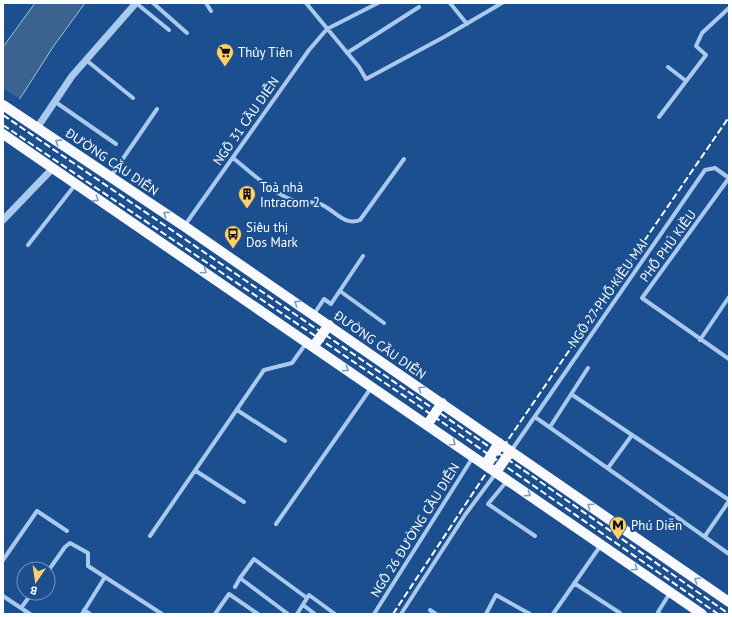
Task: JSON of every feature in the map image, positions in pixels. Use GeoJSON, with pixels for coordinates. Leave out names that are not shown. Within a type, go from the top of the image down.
{"type":"FeatureCollection","features":[{"type":"Feature","properties":{"kind":"highway","name":"ĐƯỜNG CẦU DIỄN"},"geometry":{"type":"LineString","coordinates":[[3,106],[111,176],[314,314],[729,602]]}},
{"type":"Feature","properties":{"kind":"highway"},"geometry":{"type":"LineString","coordinates":[[3,134],[601,544],[670,592],[697,613]]}},
{"type":"Feature","properties":{"kind":"highway"},"geometry":{"type":"LineString","coordinates":[[310,345],[329,325]]}},
{"type":"Feature","properties":{"kind":"highway"},"geometry":{"type":"LineString","coordinates":[[427,425],[442,403]]}},
{"type":"Feature","properties":{"kind":"highway"},"geometry":{"type":"LineString","coordinates":[[485,465],[499,443]]}},
{"type":"Feature","properties":{"kind":"highway"},"geometry":{"type":"LineString","coordinates":[[496,472],[511,451]]}},
{"type":"Feature","properties":{"kind":"street"},"geometry":{"type":"LineString","coordinates":[[37,128],[54,101],[86,60],[136,3],[169,30]]}},
{"type":"Feature","properties":{"kind":"street"},"geometry":{"type":"LineString","coordinates":[[153,3],[187,33]]}},
{"type":"Feature","properties":{"kind":"street"},"geometry":{"type":"LineString","coordinates":[[206,3],[211,11]]}},
{"type":"Feature","properties":{"kind":"street"},"geometry":{"type":"LineString","coordinates":[[306,3],[366,79],[467,24],[502,3]]}},
{"type":"Feature","properties":{"kind":"street"},"geometry":{"type":"LineString","coordinates":[[327,29],[378,3]]}},
{"type":"Feature","properties":{"kind":"street"},"geometry":{"type":"LineString","coordinates":[[450,3],[467,24]]}},
{"type":"Feature","properties":{"kind":"street"},"geometry":{"type":"LineString","coordinates":[[347,53],[419,7]]}},
{"type":"Feature","properties":{"kind":"street"},"geometry":{"type":"LineString","coordinates":[[659,117],[706,55],[696,46],[702,33],[729,8]]}},
{"type":"Feature","properties":{"kind":"street","name":"NGÕ 31 CẦU DIỄN"},"geometry":{"type":"LineString","coordinates":[[184,226],[309,50],[327,29]]}},
{"type":"Feature","properties":{"kind":"street"},"geometry":{"type":"LineString","coordinates":[[86,60],[132,98]]}},
{"type":"Feature","properties":{"kind":"street"},"geometry":{"type":"LineString","coordinates":[[668,67],[686,81]]}},
{"type":"Feature","properties":{"kind":"street"},"geometry":{"type":"LineString","coordinates":[[54,101],[116,144]]}},
{"type":"Feature","properties":{"kind":"street"},"geometry":{"type":"LineString","coordinates":[[111,176],[157,109]]}},
{"type":"Feature","properties":{"kind":"street"},"geometry":{"type":"LineString","coordinates":[[233,158],[279,193],[293,200],[320,204],[348,222],[354,223],[360,220],[404,159]]}},
{"type":"Feature","properties":{"kind":"street","name":"NGÕ 27 PHỐ KIỀU MAI"},"geometry":{"type":"LineString","coordinates":[[511,451],[705,170],[715,168],[729,178]]}},
{"type":"Feature","properties":{"kind":"street"},"geometry":{"type":"LineString","coordinates":[[3,220],[52,169]]}},
{"type":"Feature","properties":{"kind":"street","name":"PHỐ PHÚ KIỀU"},"geometry":{"type":"LineString","coordinates":[[729,178],[642,298],[729,359]]}},
{"type":"Feature","properties":{"kind":"street"},"geometry":{"type":"LineString","coordinates":[[28,245],[74,184]]}},
{"type":"Feature","properties":{"kind":"street"},"geometry":{"type":"LineString","coordinates":[[314,314],[324,299],[331,304],[363,256]]}},
{"type":"Feature","properties":{"kind":"street"},"geometry":{"type":"LineString","coordinates":[[340,291],[384,323]]}},
{"type":"Feature","properties":{"kind":"street"},"geometry":{"type":"LineString","coordinates":[[700,340],[729,297]]}},
{"type":"Feature","properties":{"kind":"street"},"geometry":{"type":"LineString","coordinates":[[150,536],[264,370],[292,363],[310,345]]}},
{"type":"Feature","properties":{"kind":"street"},"geometry":{"type":"LineString","coordinates":[[550,427],[588,368]]}},
{"type":"Feature","properties":{"kind":"street"},"geometry":{"type":"LineString","coordinates":[[276,524],[372,386]]}},
{"type":"Feature","properties":{"kind":"street"},"geometry":{"type":"LineString","coordinates":[[571,394],[729,501],[705,536]]}},
{"type":"Feature","properties":{"kind":"street"},"geometry":{"type":"LineString","coordinates":[[237,410],[284,441]]}},
{"type":"Feature","properties":{"kind":"street"},"geometry":{"type":"LineString","coordinates":[[535,417],[729,554]]}},
{"type":"Feature","properties":{"kind":"street"},"geometry":{"type":"LineString","coordinates":[[608,468],[632,435]]}},
{"type":"Feature","properties":{"kind":"street","name":"NGÕ 26 ĐƯỜNG CẦU DIỄN"},"geometry":{"type":"LineString","coordinates":[[374,614],[473,457]]}},
{"type":"Feature","properties":{"kind":"street"},"geometry":{"type":"LineString","coordinates":[[196,471],[244,502]]}},
{"type":"Feature","properties":{"kind":"street"},"geometry":{"type":"LineString","coordinates":[[401,614],[465,515],[496,472]]}},
{"type":"Feature","properties":{"kind":"street"},"geometry":{"type":"LineString","coordinates":[[508,480],[488,504],[536,536]]}},
{"type":"Feature","properties":{"kind":"street"},"geometry":{"type":"LineString","coordinates":[[3,560],[37,511],[67,531]]}},
{"type":"Feature","properties":{"kind":"street"},"geometry":{"type":"LineString","coordinates":[[55,561],[65,547],[70,543],[88,553],[88,566],[162,614]]}},
{"type":"Feature","properties":{"kind":"street"},"geometry":{"type":"LineString","coordinates":[[553,614],[601,544]]}},
{"type":"Feature","properties":{"kind":"street"},"geometry":{"type":"LineString","coordinates":[[234,586],[254,559],[307,598]]}},
{"type":"Feature","properties":{"kind":"street"},"geometry":{"type":"LineString","coordinates":[[90,614],[83,612],[105,577]]}},
{"type":"Feature","properties":{"kind":"street"},"geometry":{"type":"LineString","coordinates":[[240,578],[288,614]]}},
{"type":"Feature","properties":{"kind":"street"},"geometry":{"type":"LineString","coordinates":[[574,583],[620,613]]}},
{"type":"Feature","properties":{"kind":"street"},"geometry":{"type":"LineString","coordinates":[[660,614],[658,612],[670,592]]}},
{"type":"Feature","properties":{"kind":"street"},"geometry":{"type":"LineString","coordinates":[[215,614],[229,594],[258,614]]}},
{"type":"Feature","properties":{"kind":"street"},"geometry":{"type":"LineString","coordinates":[[297,614],[309,595],[335,614]]}},
{"type":"Feature","properties":{"kind":"street"},"geometry":{"type":"LineString","coordinates":[[486,614],[496,595],[530,614]]}},
{"type":"Feature","properties":{"kind":"street"},"geometry":{"type":"LineString","coordinates":[[3,596],[30,614]]}},
{"type":"Feature","properties":{"kind":"street"},"geometry":{"type":"LineString","coordinates":[[21,608],[26,601]]}},
{"type":"Feature","properties":{"kind":"street"},"geometry":{"type":"LineString","coordinates":[[303,605],[315,614]]}},
{"type":"Feature","properties":{"kind":"street"},"geometry":{"type":"LineString","coordinates":[[430,610],[436,614]]}},
{"type":"Feature","properties":{"kind":"water"},"geometry":{"type":"Polygon","coordinates":[[[35,3],[85,3],[53,47],[3,125],[3,47],[35,3]]]}},
{"type":"Feature","properties":{"kind":"pier"},"geometry":{"type":"Polygon","coordinates":[[[3,88],[21,100],[3,127],[3,88]]]}},
{"type":"Feature","properties":{"kind":"railway"},"geometry":{"type":"LineString","coordinates":[[3,115],[532,476],[729,614]]}},
{"type":"Feature","properties":{"kind":"railway"},"geometry":{"type":"LineString","coordinates":[[393,614],[510,437],[729,117]]}},
{"type":"Feature","properties":{"kind":"railway"},"geometry":{"type":"LineString","coordinates":[[3,125],[416,404],[718,614]]}},
{"type":"Feature","properties":{"kind":"place","name":"Thủy Tiên"},"geometry":{"type":"Point","coordinates":[225,67]}},
{"type":"Feature","properties":{"kind":"place","name":"Toà nhà Intracom 2"},"geometry":{"type":"Point","coordinates":[247,209]}},
{"type":"Feature","properties":{"kind":"place","name":"Siêu thị Dos Mark"},"geometry":{"type":"Point","coordinates":[233,249]}},
{"type":"Feature","properties":{"kind":"place","name":"Phú Diễn"},"geometry":{"type":"Point","coordinates":[618,540]}}]}
